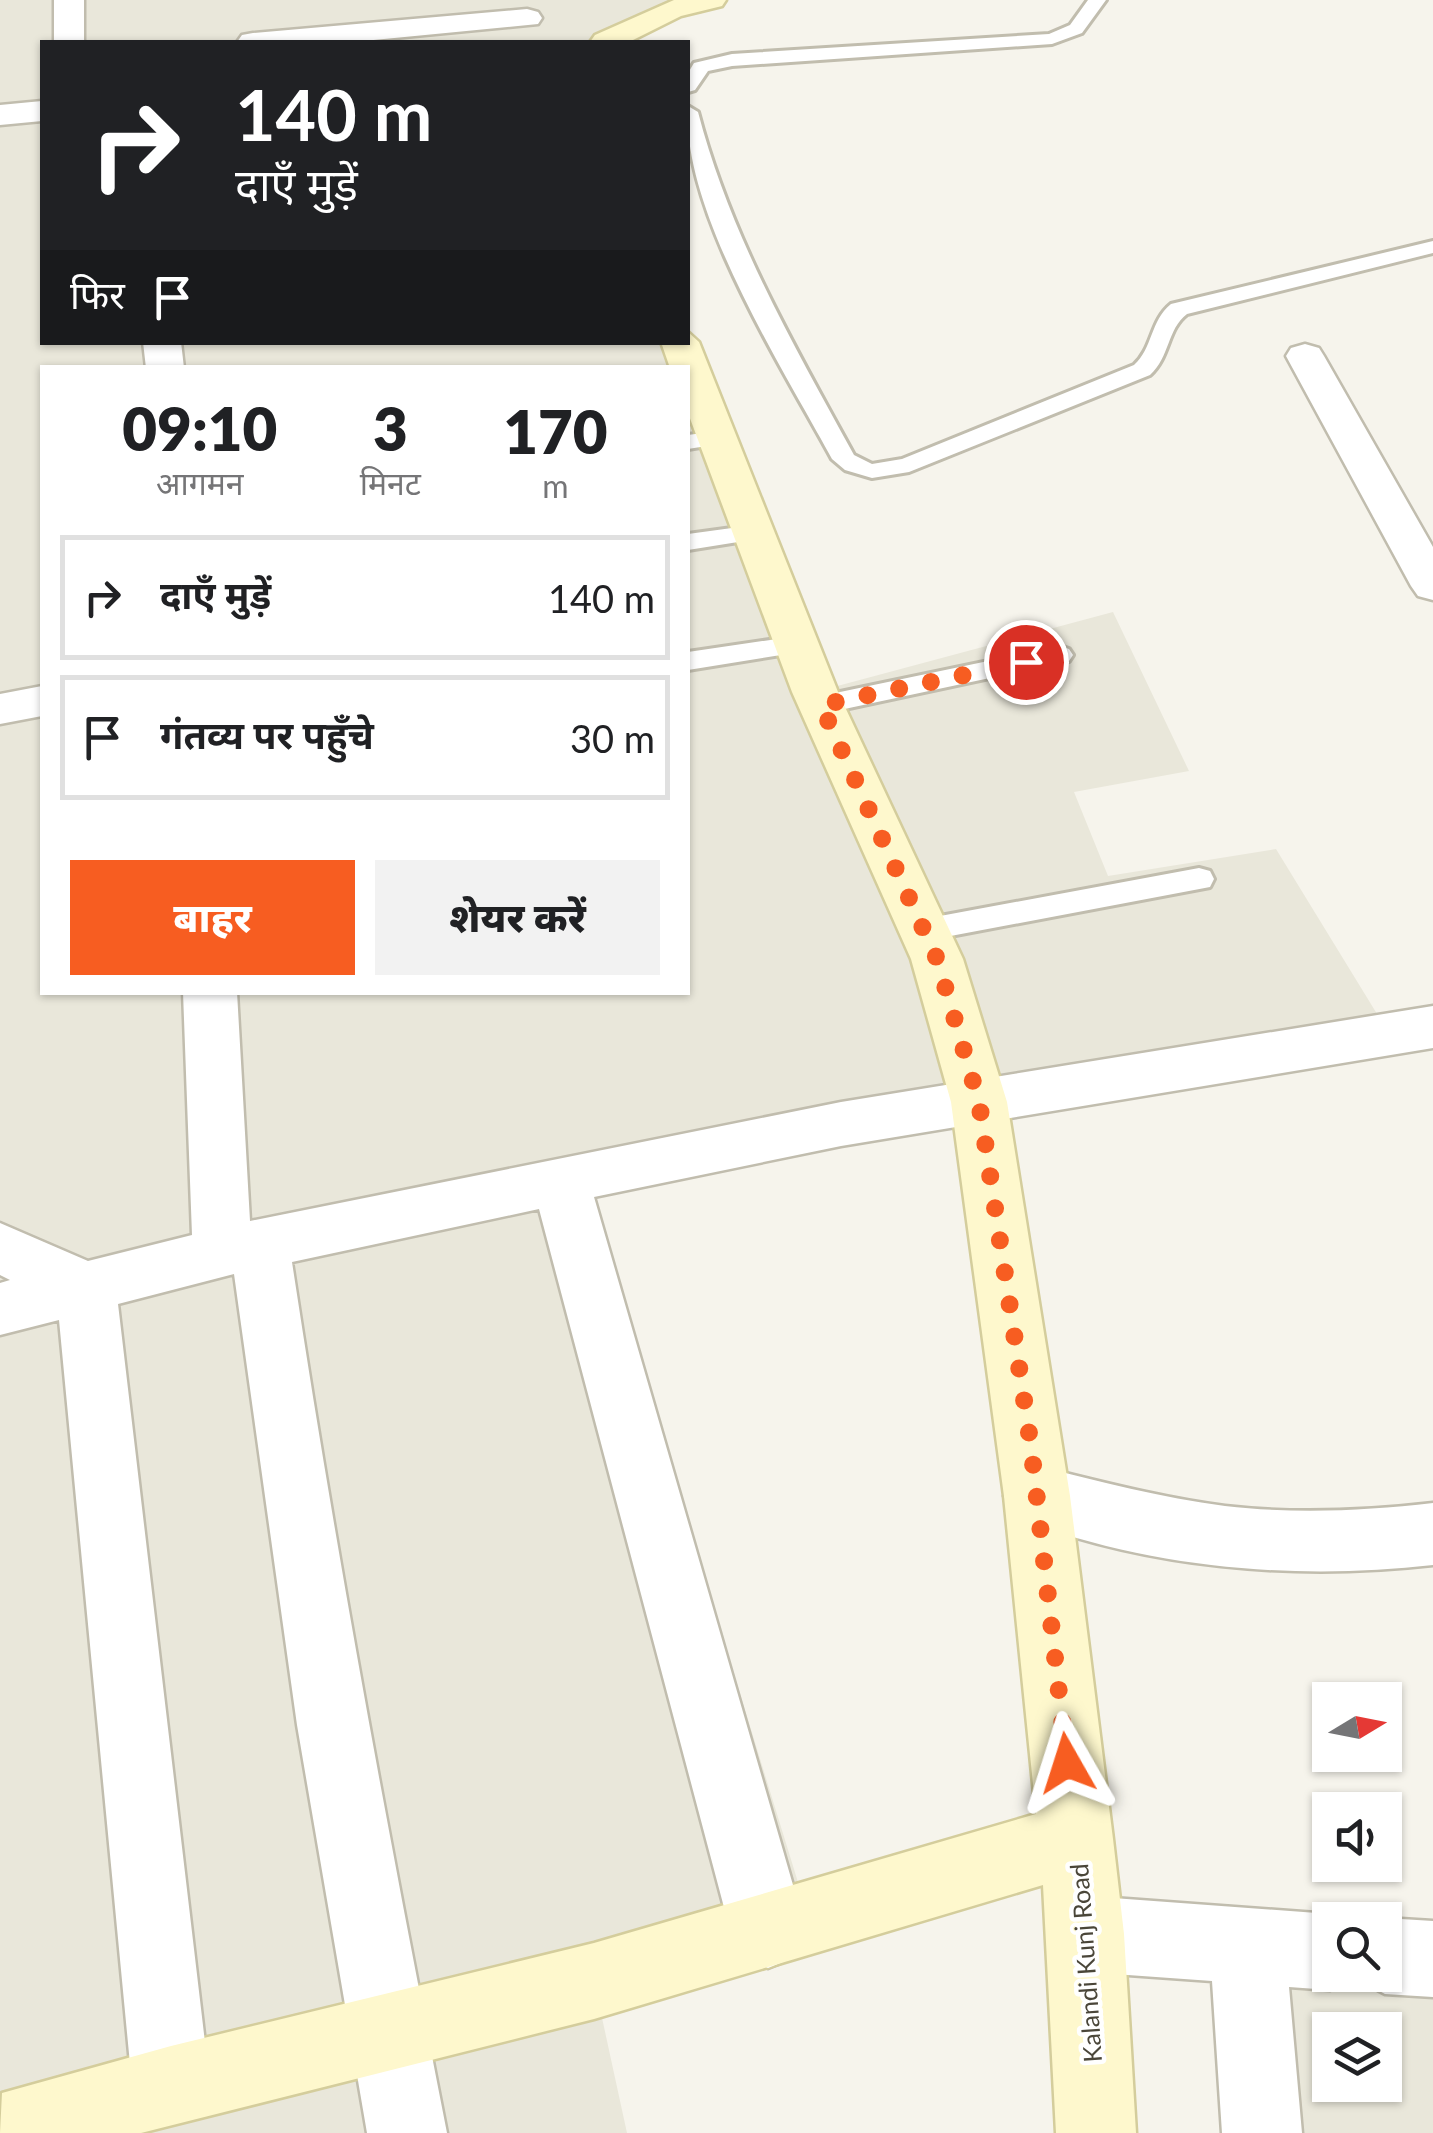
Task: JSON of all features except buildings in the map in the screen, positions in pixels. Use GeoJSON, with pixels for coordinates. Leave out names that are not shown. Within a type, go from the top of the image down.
{"type":"FeatureCollection","features":[{"type":"Feature","properties":{"kind":"street"},"geometry":{"type":"LineString","coordinates":[[68,0],[70,40]]}},
{"type":"Feature","properties":{"kind":"street"},"geometry":{"type":"LineString","coordinates":[[610,40],[674,4],[712,0]]}},
{"type":"Feature","properties":{"kind":"street"},"geometry":{"type":"LineString","coordinates":[[277,40],[527,20]]}},
{"type":"Feature","properties":{"kind":"street"},"geometry":{"type":"LineString","coordinates":[[0,115],[40,111]]}},
{"type":"Feature","properties":{"kind":"street"},"geometry":{"type":"LineString","coordinates":[[1304,356],[1433,586]]}},
{"type":"Feature","properties":{"kind":"street","name":"Kalandi Kunj Road"},"geometry":{"type":"LineString","coordinates":[[690,387],[702,440],[754,533],[811,681],[937,959],[979,1102],[1037,1496],[1076,1839],[1086,1934],[1096,2133]]}},
{"type":"Feature","properties":{"kind":"street"},"geometry":{"type":"LineString","coordinates":[[0,709],[40,701]]}},
{"type":"Feature","properties":{"kind":"street"},"geometry":{"type":"LineString","coordinates":[[210,995],[241,1248],[407,2133]]}},
{"type":"Feature","properties":{"kind":"street"},"geometry":{"type":"LineString","coordinates":[[0,1308],[241,1248],[842,1124],[1433,1027]]}},
{"type":"Feature","properties":{"kind":"street"},"geometry":{"type":"LineString","coordinates":[[562,1182],[768,1930]]}},
{"type":"Feature","properties":{"kind":"street"},"geometry":{"type":"LineString","coordinates":[[0,1248],[86,1288]]}},
{"type":"Feature","properties":{"kind":"street"},"geometry":{"type":"LineString","coordinates":[[86,1288],[172,2085]]}},
{"type":"Feature","properties":{"kind":"street"},"geometry":{"type":"LineString","coordinates":[[1037,1496],[1215,1534],[1305,1542],[1389,1540],[1433,1534]]}},
{"type":"Feature","properties":{"kind":"street"},"geometry":{"type":"LineString","coordinates":[[2,2133],[172,2085],[390,2034],[768,1930],[1076,1839]]}},
{"type":"Feature","properties":{"kind":"street"},"geometry":{"type":"LineString","coordinates":[[1086,1934],[1312,1951]]}},
{"type":"Feature","properties":{"kind":"street"},"geometry":{"type":"LineString","coordinates":[[1248,1947],[1262,2133]]}},
{"type":"Feature","properties":{"kind":"street"},"geometry":{"type":"LineString","coordinates":[[1402,1957],[1433,1958]]}},
{"type":"Feature","properties":{"kind":"lane"},"geometry":{"type":"LineString","coordinates":[[690,83],[701,67],[732,60],[1052,39],[1076,29],[1097,0]]}},
{"type":"Feature","properties":{"kind":"lane"},"geometry":{"type":"LineString","coordinates":[[690,119],[706,174],[763,309],[844,459],[866,471],[893,470],[920,461],[1142,370],[1159,355],[1164,323],[1178,309],[1433,247]]}},
{"type":"Feature","properties":{"kind":"lane"},"geometry":{"type":"LineString","coordinates":[[690,542],[754,533]]}},
{"type":"Feature","properties":{"kind":"lane"},"geometry":{"type":"LineString","coordinates":[[690,661],[811,681],[1060,654]]}},
{"type":"Feature","properties":{"kind":"lane"},"geometry":{"type":"LineString","coordinates":[[924,930],[1200,879]]}},
{"type":"Feature","properties":{"kind":"shaded area"},"geometry":{"type":"Polygon","coordinates":[[[0,0],[711,0],[611,40],[40,40],[40,345],[681,345],[689,365],[40,365],[40,995],[690,995],[690,369],[815,692],[1113,612],[1189,771],[1074,792],[1108,876],[1276,849],[1393,1040],[581,1177],[809,1918],[594,1981],[627,2133],[0,2133],[0,0]]]}},
{"type":"Feature","properties":{"kind":"shaded area"},"geometry":{"type":"Polygon","coordinates":[[[1219,1945],[1312,1970],[1312,1992],[1402,1992],[1402,1969],[1433,1959],[1433,2133],[1233,2133],[1219,1945]]]}},
{"type":"Feature","properties":{"kind":"route"},"geometry":{"type":"LineString","coordinates":[[1026,662],[821,705],[937,959],[979,1102],[1031,1446],[1067,1763]]}}]}
